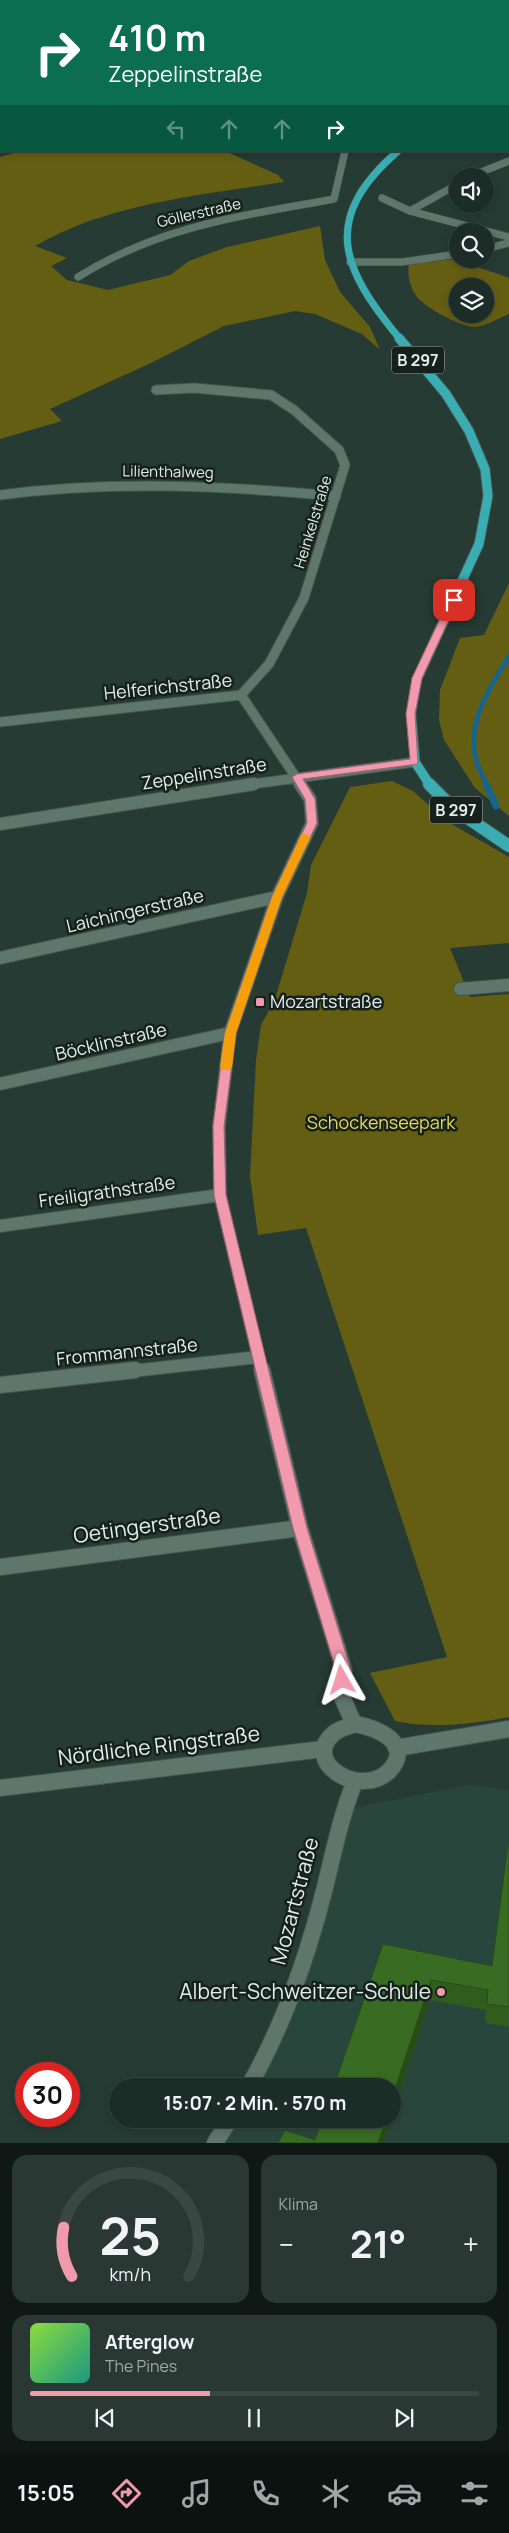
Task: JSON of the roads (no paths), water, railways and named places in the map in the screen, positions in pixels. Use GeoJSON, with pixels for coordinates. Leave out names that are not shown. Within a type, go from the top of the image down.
{"type":"FeatureCollection","features":[{"type":"Feature","properties":{"kind":"main road","name":"B 297"},"geometry":{"type":"LineString","coordinates":[[397,152],[362,190],[349,212],[347,245],[350,262],[373,307],[446,394],[469,431],[485,469],[488,496],[479,544],[417,678],[411,714],[415,762],[427,782],[453,808],[509,846]]}},
{"type":"Feature","properties":{"kind":"street","name":"Göllerstraße"},"geometry":{"type":"LineString","coordinates":[[78,278],[119,252],[162,235],[204,224],[334,199],[345,152]]}},
{"type":"Feature","properties":{"kind":"street"},"geometry":{"type":"LineString","coordinates":[[491,168],[509,161]]}},
{"type":"Feature","properties":{"kind":"street"},"geometry":{"type":"LineString","coordinates":[[410,211],[449,189]]}},
{"type":"Feature","properties":{"kind":"street"},"geometry":{"type":"LineString","coordinates":[[382,198],[410,211],[509,237]]}},
{"type":"Feature","properties":{"kind":"street"},"geometry":{"type":"LineString","coordinates":[[494,247],[509,243]]}},
{"type":"Feature","properties":{"kind":"street"},"geometry":{"type":"LineString","coordinates":[[350,262],[402,262],[449,255]]}},
{"type":"Feature","properties":{"kind":"street","name":"Heinkelstraße"},"geometry":{"type":"LineString","coordinates":[[156,390],[194,388],[271,395],[294,410],[339,450],[345,465],[304,598],[269,664],[241,695]]}},
{"type":"Feature","properties":{"kind":"street","name":"Lilienthalweg"},"geometry":{"type":"LineString","coordinates":[[0,495],[47,488],[138,484],[229,486],[336,496]]}},
{"type":"Feature","properties":{"kind":"street","name":"Helferichstraße"},"geometry":{"type":"LineString","coordinates":[[0,722],[241,695],[297,777]]}},
{"type":"Feature","properties":{"kind":"street","name":"Zeppelinstraße"},"geometry":{"type":"LineString","coordinates":[[0,824],[297,777],[415,762]]}},
{"type":"Feature","properties":{"kind":"street"},"geometry":{"type":"LineString","coordinates":[[297,777],[310,799],[312,823],[277,897],[230,1033],[219,1126],[220,1195],[300,1528],[344,1670],[340,1690],[354,1724]]}},
{"type":"Feature","properties":{"kind":"street","name":"Laichingerstraße"},"geometry":{"type":"LineString","coordinates":[[0,958],[277,897]]}},
{"type":"Feature","properties":{"kind":"street"},"geometry":{"type":"LineString","coordinates":[[460,989],[509,985]]}},
{"type":"Feature","properties":{"kind":"street","name":"Böcklinstraße"},"geometry":{"type":"LineString","coordinates":[[0,1084],[230,1033]]}},
{"type":"Feature","properties":{"kind":"street","name":"Freiligrathstraße"},"geometry":{"type":"LineString","coordinates":[[0,1226],[220,1195]]}},
{"type":"Feature","properties":{"kind":"street","name":"Frommannstraße"},"geometry":{"type":"LineString","coordinates":[[0,1385],[258,1357]]}},
{"type":"Feature","properties":{"kind":"street","name":"Oetingerstraße"},"geometry":{"type":"LineString","coordinates":[[0,1567],[300,1528]]}},
{"type":"Feature","properties":{"kind":"street"},"geometry":{"type":"LineString","coordinates":[[354,1724],[365,1724],[385,1732],[396,1748],[396,1757],[387,1773],[378,1778],[355,1781],[344,1778],[327,1766],[323,1749],[326,1740],[333,1732],[354,1724]]}},
{"type":"Feature","properties":{"kind":"street"},"geometry":{"type":"LineString","coordinates":[[396,1748],[509,1729]]}},
{"type":"Feature","properties":{"kind":"street","name":"Nördliche Ringstraße"},"geometry":{"type":"LineString","coordinates":[[0,1788],[323,1749]]}},
{"type":"Feature","properties":{"kind":"street","name":"Mozartstraße"},"geometry":{"type":"LineString","coordinates":[[254,2078],[271,2048],[302,1966],[323,1894],[342,1810],[355,1781]]}},
{"type":"Feature","properties":{"kind":"street"},"geometry":{"type":"LineString","coordinates":[[215,2143],[224,2128]]}},
{"type":"Feature","properties":{"kind":"waterway"},"geometry":{"type":"LineString","coordinates":[[487,785],[476,760],[474,732],[482,705],[494,680],[509,656]]}},
{"type":"Feature","properties":{"kind":"waterway"},"geometry":{"type":"LineString","coordinates":[[486,784],[496,806]]}},
{"type":"Feature","properties":{"kind":"place","name":"Mozartstraße"},"geometry":{"type":"Point","coordinates":[260,1002]}},
{"type":"Feature","properties":{"kind":"place","name":"Albert-Schweitzer-Schule"},"geometry":{"type":"Point","coordinates":[441,1992]}},
{"type":"Feature","properties":{"kind":"park label","name":"Schockenseepark"},"geometry":{"type":"Point","coordinates":[381,1123]}}]}
